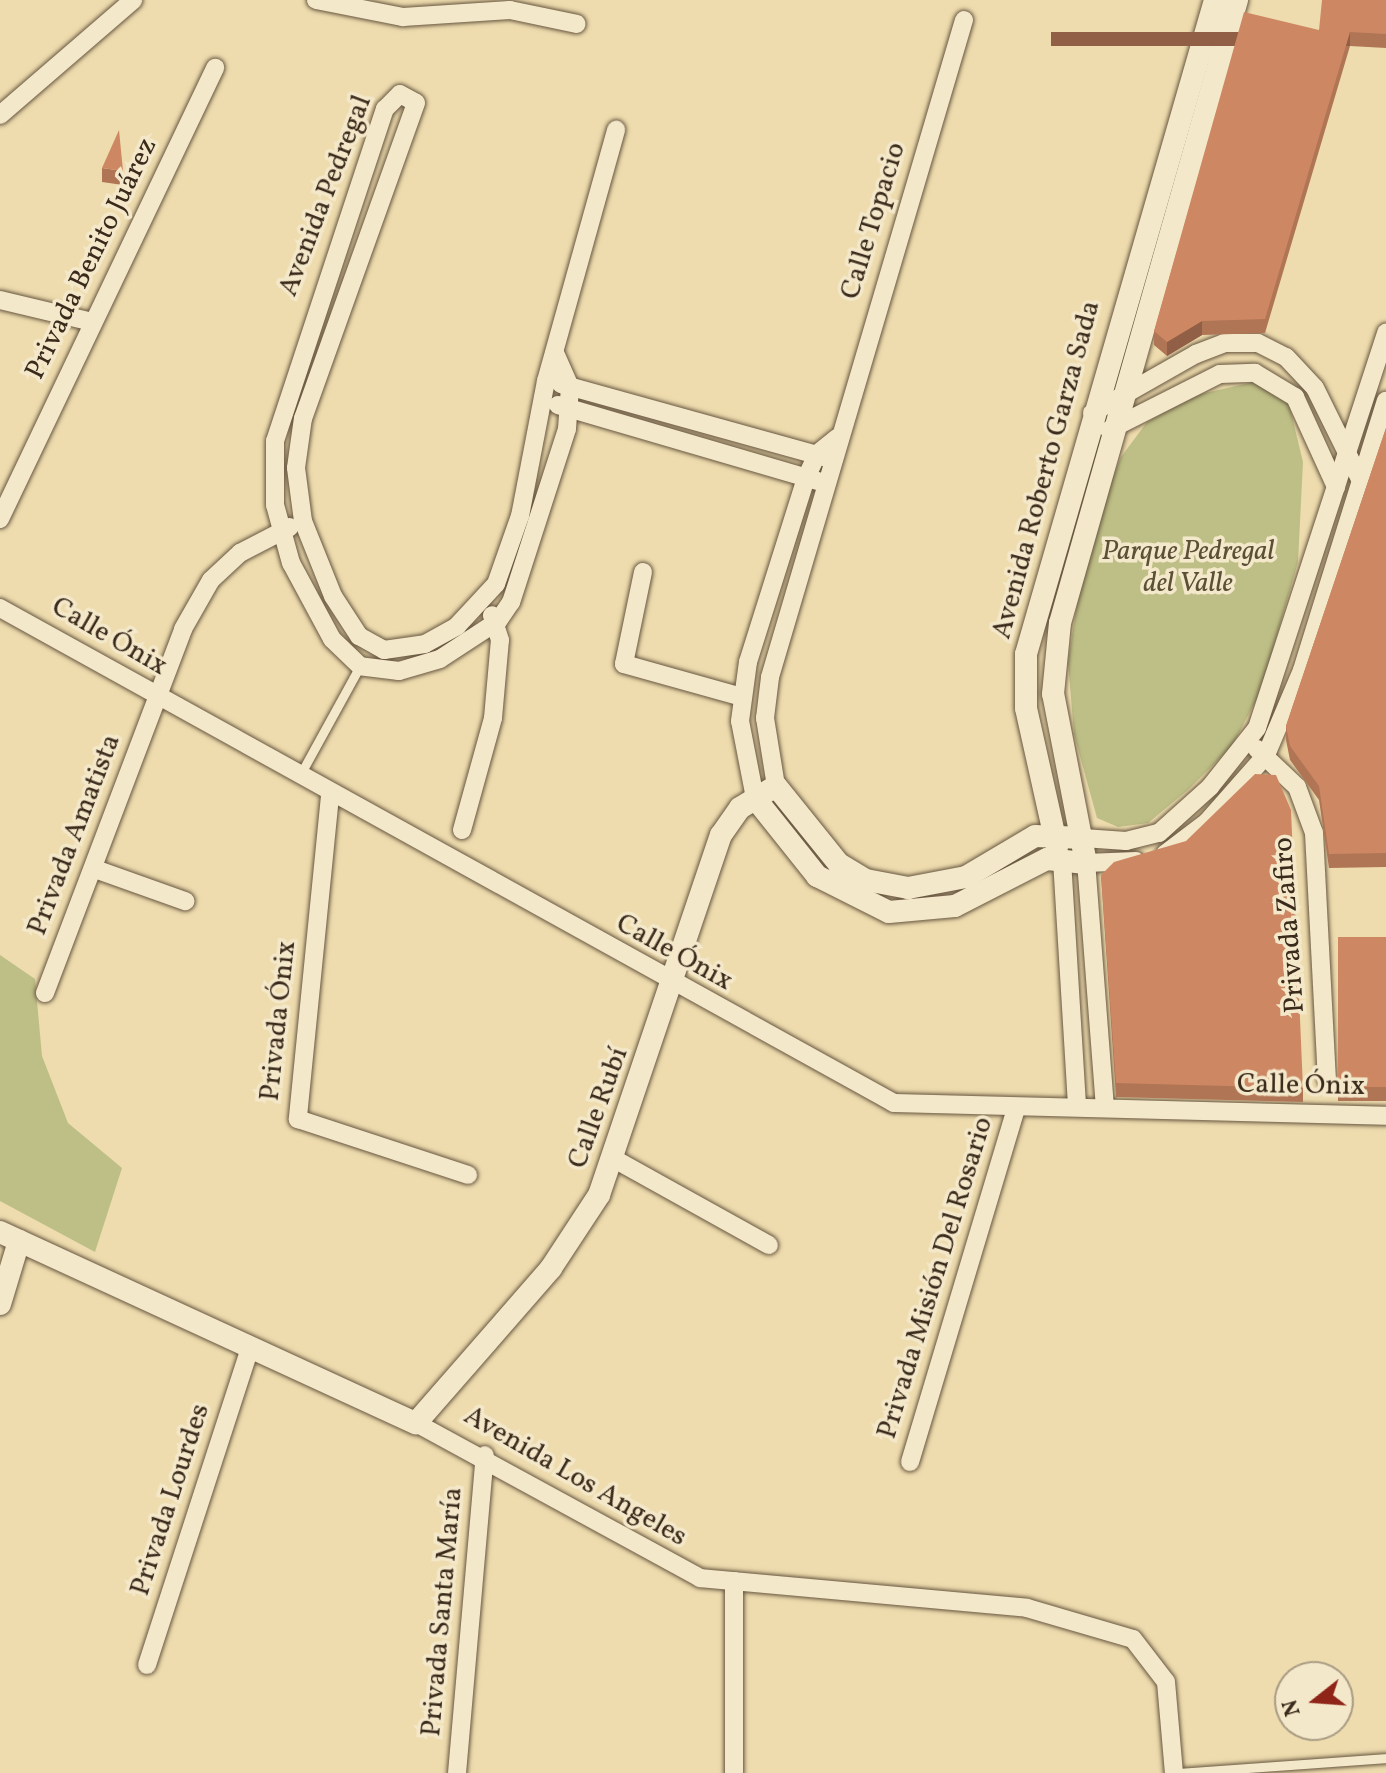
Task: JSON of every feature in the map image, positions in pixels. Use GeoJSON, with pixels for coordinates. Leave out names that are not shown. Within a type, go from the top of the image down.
{"type":"FeatureCollection","features":[{"type":"Feature","properties":{"kind":"street"},"geometry":{"type":"LineString","coordinates":[[0,115],[133,0]]}},
{"type":"Feature","properties":{"kind":"street"},"geometry":{"type":"LineString","coordinates":[[316,0],[403,17],[510,10],[577,24]]}},
{"type":"Feature","properties":{"kind":"street","name":"Avenida Roberto Garza Sada"},"geometry":{"type":"LineString","coordinates":[[1077,1107],[1062,860],[1053,833],[1026,708],[1026,654],[1082,444],[1215,0]]}},
{"type":"Feature","properties":{"kind":"street","name":"Avenida Roberto Garza Sada"},"geometry":{"type":"LineString","coordinates":[[1105,1108],[1086,863],[1083,838],[1057,731],[1054,656],[1115,427],[1237,0]]}},
{"type":"Feature","properties":{"kind":"street","name":"Calle Topacio"},"geometry":{"type":"LineString","coordinates":[[836,461],[837,438],[964,20]]}},
{"type":"Feature","properties":{"kind":"street","name":"Privada Benito Juárez"},"geometry":{"type":"LineString","coordinates":[[0,519],[215,68]]}},
{"type":"Feature","properties":{"kind":"street","name":"Avenida Pedregal"},"geometry":{"type":"LineString","coordinates":[[360,666],[317,615],[281,531],[274,479],[282,405],[385,109],[408,93],[416,109],[407,142],[303,418],[296,468],[303,521],[338,606],[372,646],[425,644],[483,603]]}},
{"type":"Feature","properties":{"kind":"street"},"geometry":{"type":"LineString","coordinates":[[498,621],[483,603],[520,516],[546,381],[616,130]]}},
{"type":"Feature","properties":{"kind":"street"},"geometry":{"type":"LineString","coordinates":[[0,300],[92,322]]}},
{"type":"Feature","properties":{"kind":"street"},"geometry":{"type":"LineString","coordinates":[[546,381],[836,461],[832,484],[770,677],[766,727],[776,786],[824,851],[880,885],[949,882],[1029,838],[1053,833],[1126,841],[1159,833],[1247,744],[1275,689],[1344,444],[1383,342]]}},
{"type":"Feature","properties":{"kind":"street"},"geometry":{"type":"LineString","coordinates":[[1092,413],[1224,343],[1258,343],[1301,370],[1344,444],[1361,481]]}},
{"type":"Feature","properties":{"kind":"street"},"geometry":{"type":"LineString","coordinates":[[462,830],[493,718],[498,621],[529,564],[570,409],[570,387],[555,353]]}},
{"type":"Feature","properties":{"kind":"street"},"geometry":{"type":"LineString","coordinates":[[1082,444],[1220,374],[1255,373],[1295,397],[1349,520]]}},
{"type":"Feature","properties":{"kind":"street"},"geometry":{"type":"LineString","coordinates":[[544,401],[832,484]]}},
{"type":"Feature","properties":{"kind":"street"},"geometry":{"type":"LineString","coordinates":[[837,438],[817,454],[806,478],[742,697],[742,749],[755,798],[817,876],[889,912],[955,906],[1037,861],[1086,863],[1150,859],[1181,844],[1266,755],[1298,681],[1386,401]]}},
{"type":"Feature","properties":{"kind":"street","name":"Privada Amatista"},"geometry":{"type":"LineString","coordinates":[[45,993],[95,869],[156,696],[211,580],[281,531],[303,521]]}},
{"type":"Feature","properties":{"kind":"street"},"geometry":{"type":"LineString","coordinates":[[643,572],[624,664],[631,672],[742,697]]}},
{"type":"Feature","properties":{"kind":"street","name":"Calle Ónix"},"geometry":{"type":"LineString","coordinates":[[0,608],[330,796],[894,1103],[1016,1109],[1077,1107],[1386,1116]]}},
{"type":"Feature","properties":{"kind":"street"},"geometry":{"type":"LineString","coordinates":[[360,666],[415,668],[498,621]]}},
{"type":"Feature","properties":{"kind":"street","name":"Privada Zafiro"},"geometry":{"type":"LineString","coordinates":[[1247,744],[1266,755],[1297,787],[1314,833],[1327,1080]]}},
{"type":"Feature","properties":{"kind":"street","name":"Calle Rubí"},"geometry":{"type":"LineString","coordinates":[[416,1423],[551,1268],[616,1160],[721,835],[755,798],[776,786]]}},
{"type":"Feature","properties":{"kind":"street","name":"Privada Ónix"},"geometry":{"type":"LineString","coordinates":[[330,796],[298,1119],[468,1175]]}},
{"type":"Feature","properties":{"kind":"street"},"geometry":{"type":"LineString","coordinates":[[95,869],[185,901]]}},
{"type":"Feature","properties":{"kind":"street","name":"Privada Misión Del Rosario"},"geometry":{"type":"LineString","coordinates":[[910,1462],[1016,1109]]}},
{"type":"Feature","properties":{"kind":"street"},"geometry":{"type":"LineString","coordinates":[[616,1160],[769,1245]]}},
{"type":"Feature","properties":{"kind":"street"},"geometry":{"type":"LineString","coordinates":[[0,1304],[9,1237]]}},
{"type":"Feature","properties":{"kind":"street","name":"Avenida Los Angeles"},"geometry":{"type":"LineString","coordinates":[[9,1237],[249,1352],[485,1455],[669,1567],[734,1581],[1012,1606],[1133,1639],[1166,1682],[1176,1773]]}},
{"type":"Feature","properties":{"kind":"street","name":"Privada Lourdes"},"geometry":{"type":"LineString","coordinates":[[147,1665],[249,1352]]}},
{"type":"Feature","properties":{"kind":"street","name":"Privada Santa María"},"geometry":{"type":"LineString","coordinates":[[457,1773],[485,1455]]}},
{"type":"Feature","properties":{"kind":"street"},"geometry":{"type":"LineString","coordinates":[[734,1581],[734,1773]]}},
{"type":"Feature","properties":{"kind":"lane"},"geometry":{"type":"LineString","coordinates":[[298,777],[360,666]]}},
{"type":"Feature","properties":{"kind":"lane"},"geometry":{"type":"LineString","coordinates":[[1176,1773],[1386,1758]]}},
{"type":"Feature","properties":{"kind":"green space","name":"Parque Pedregal del Valle"},"geometry":{"type":"Polygon","coordinates":[[[1254,382],[1289,404],[1303,462],[1298,562],[1261,691],[1232,746],[1188,790],[1148,823],[1118,827],[1097,818],[1074,734],[1068,662],[1086,546],[1121,457],[1147,422],[1196,395],[1254,382]]]}},
{"type":"Feature","properties":{"kind":"green space"},"geometry":{"type":"Polygon","coordinates":[[[0,955],[35,979],[42,1056],[68,1123],[122,1168],[95,1252],[0,1201],[0,955]]]}},
{"type":"Feature","properties":{"kind":"building"},"geometry":{"type":"Polygon","coordinates":[[[1322,0],[1386,0],[1386,34],[1350,32],[1265,319],[1202,321],[1167,342],[1154,331],[1244,12],[1319,30],[1322,0]]]}},
{"type":"Feature","properties":{"kind":"building"},"geometry":{"type":"Polygon","coordinates":[[[119,130],[123,171],[102,168],[119,130]]]}},
{"type":"Feature","properties":{"kind":"building"},"geometry":{"type":"Polygon","coordinates":[[[1386,428],[1386,853],[1329,854],[1319,786],[1290,746],[1286,726],[1386,428]]]}},
{"type":"Feature","properties":{"kind":"building"},"geometry":{"type":"Polygon","coordinates":[[[1255,774],[1276,775],[1291,810],[1303,1088],[1116,1083],[1101,875],[1114,862],[1186,841],[1255,774]]]}},
{"type":"Feature","properties":{"kind":"building"},"geometry":{"type":"Polygon","coordinates":[[[1338,937],[1386,937],[1386,1087],[1338,1087],[1338,937]]]}}]}
